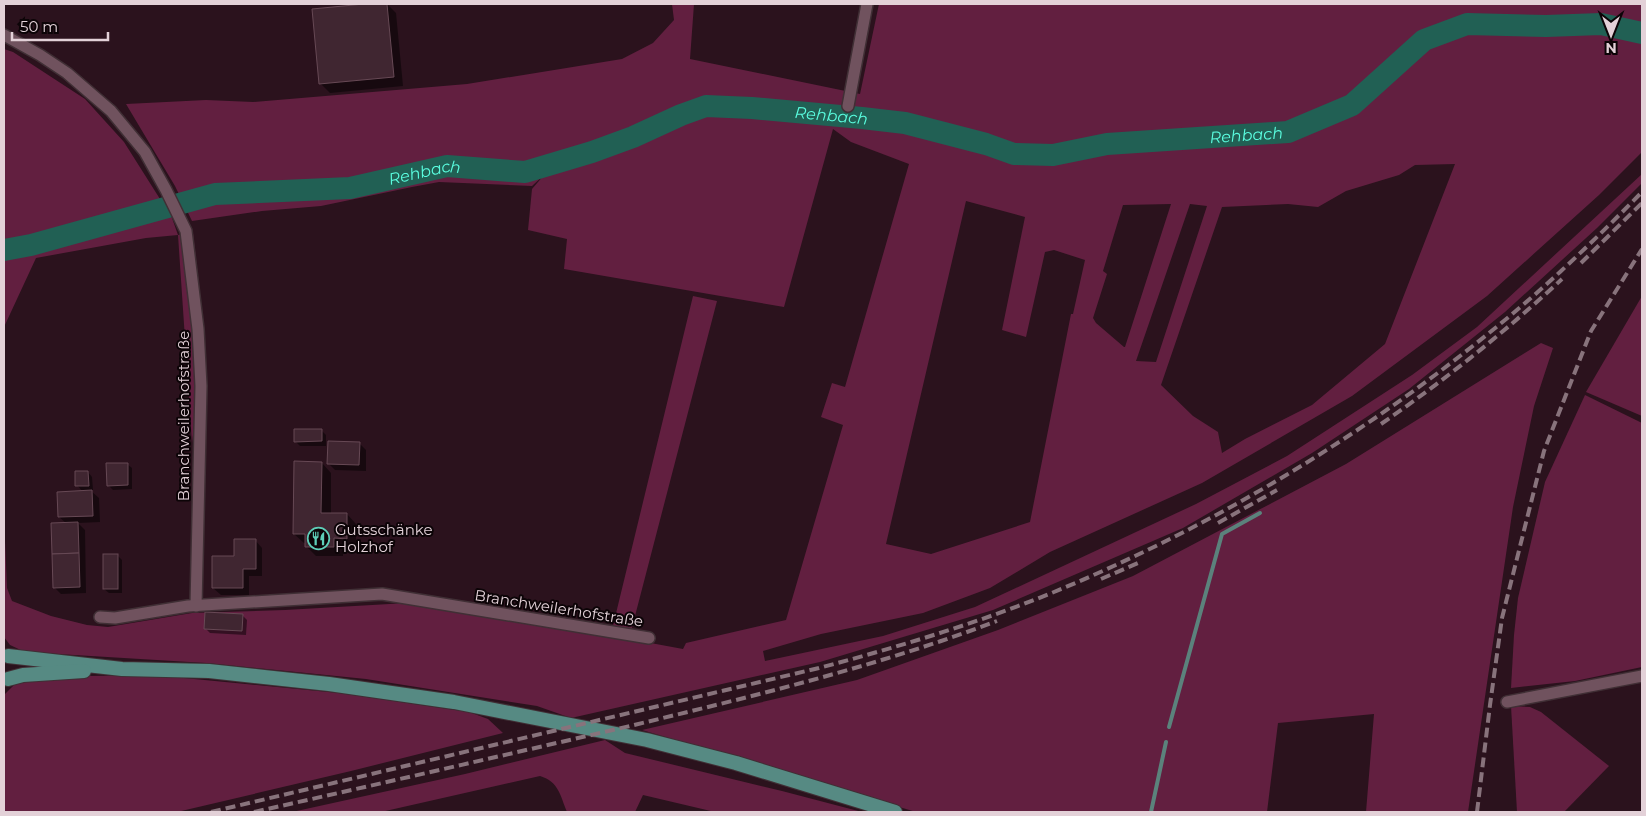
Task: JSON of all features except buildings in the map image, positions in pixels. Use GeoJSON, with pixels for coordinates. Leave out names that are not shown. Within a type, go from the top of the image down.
{"type":"FeatureCollection","features":[{"type":"Feature","properties":{"kind":"main road"},"geometry":{"type":"LineString","coordinates":[[6,682],[10,669],[6,652],[122,669]]}},
{"type":"Feature","properties":{"kind":"main road"},"geometry":{"type":"LineString","coordinates":[[6,682],[24,675],[122,669],[209,672],[329,684],[454,702],[647,740],[736,764],[895,812]]}},
{"type":"Feature","properties":{"kind":"street"},"geometry":{"type":"LineString","coordinates":[[848,106],[867,4]]}},
{"type":"Feature","properties":{"kind":"street","name":"Branchweilerhofstraße"},"geometry":{"type":"LineString","coordinates":[[4,35],[67,73],[104,103],[145,152],[179,214],[186,232],[198,329],[201,386],[196,606]]}},
{"type":"Feature","properties":{"kind":"street","name":"Branchweilerhofstraße"},"geometry":{"type":"LineString","coordinates":[[100,617],[115,618],[196,606],[382,594],[648,638]]}},
{"type":"Feature","properties":{"kind":"street"},"geometry":{"type":"LineString","coordinates":[[1507,702],[1642,676]]}},
{"type":"Feature","properties":{"kind":"shaded area"},"geometry":{"type":"Polygon","coordinates":[[[672,4],[694,4],[690,59],[860,94],[879,4],[1642,4],[1642,152],[1599,195],[1487,296],[1352,396],[1202,483],[1050,552],[990,588],[923,613],[821,634],[763,651],[765,661],[883,636],[975,607],[1196,504],[1287,456],[1412,375],[1477,327],[1642,174],[1642,183],[1597,228],[1505,312],[1409,389],[1312,453],[1183,528],[993,610],[820,662],[571,718],[537,706],[366,679],[206,663],[25,652],[10,645],[4,637],[4,517],[7,588],[12,601],[51,616],[87,625],[108,627],[192,613],[407,603],[611,634],[693,296],[717,301],[629,639],[683,649],[686,643],[786,620],[843,425],[821,417],[832,383],[845,387],[909,164],[851,142],[833,129],[784,307],[564,269],[567,239],[528,230],[532,189],[544,175],[532,186],[439,182],[321,206],[262,211],[192,221],[175,186],[126,104],[206,100],[253,102],[467,84],[622,59],[653,43],[674,20],[672,4]],[[1455,164],[1415,165],[1399,175],[1346,191],[1318,207],[1288,204],[1222,207],[1161,385],[1193,416],[1218,432],[1222,453],[1245,439],[1312,405],[1385,344],[1455,164]],[[966,201],[886,544],[931,554],[1030,522],[1071,314],[1073,314],[1085,260],[1054,250],[1045,252],[1026,337],[1002,330],[1025,217],[966,201]],[[1171,204],[1123,205],[1103,271],[1107,274],[1093,318],[1096,323],[1125,347],[1171,204]],[[1190,204],[1136,361],[1156,362],[1207,206],[1190,204]]]}},
{"type":"Feature","properties":{"kind":"shaded area"},"geometry":{"type":"Polygon","coordinates":[[[4,49],[13,52],[85,99],[124,142],[172,218],[178,235],[146,238],[36,258],[4,327],[4,49]]]}},
{"type":"Feature","properties":{"kind":"shaded area"},"geometry":{"type":"Polygon","coordinates":[[[193,233],[205,337],[192,443],[178,235],[193,233]]]}},
{"type":"Feature","properties":{"kind":"shaded area"},"geometry":{"type":"Polygon","coordinates":[[[1642,296],[1642,416],[1586,392],[1642,296]]]}},
{"type":"Feature","properties":{"kind":"shaded area"},"geometry":{"type":"Polygon","coordinates":[[[1541,343],[1553,348],[1534,406],[1513,507],[1468,812],[1366,812],[1374,714],[1278,723],[1267,812],[916,812],[642,730],[857,680],[998,630],[1133,576],[1346,464],[1541,343]]]}},
{"type":"Feature","properties":{"kind":"shaded area"},"geometry":{"type":"Polygon","coordinates":[[[1585,395],[1642,423],[1642,667],[1575,681],[1511,688],[1518,598],[1545,482],[1585,395]]]}},
{"type":"Feature","properties":{"kind":"shaded area"},"geometry":{"type":"Polygon","coordinates":[[[153,675],[339,693],[469,712],[488,719],[503,733],[177,812],[4,812],[4,695],[14,685],[23,680],[87,676],[153,675]]]}},
{"type":"Feature","properties":{"kind":"shaded area"},"geometry":{"type":"Polygon","coordinates":[[[1511,706],[1530,707],[1541,712],[1609,766],[1564,812],[1517,812],[1511,706]]]}},
{"type":"Feature","properties":{"kind":"shaded area"},"geometry":{"type":"Polygon","coordinates":[[[605,740],[625,753],[862,812],[715,812],[643,795],[635,812],[567,812],[555,786],[540,776],[381,812],[292,812],[465,774],[605,740]]]}},
{"type":"Feature","properties":{"kind":"waterway","name":"Rehbach"},"geometry":{"type":"LineString","coordinates":[[4,250],[31,245],[215,194],[350,188],[447,166],[525,172],[592,152],[706,106],[752,108],[905,123],[986,144],[1014,154],[1053,155],[1107,144],[1288,132],[1352,105],[1424,40],[1467,24],[1546,26],[1601,24],[1642,33]]}},
{"type":"Feature","properties":{"kind":"waterway"},"geometry":{"type":"LineString","coordinates":[[1169,727],[1222,534],[1260,513]]}},
{"type":"Feature","properties":{"kind":"waterway"},"geometry":{"type":"LineString","coordinates":[[1151,812],[1166,742]]}},
{"type":"Feature","properties":{"kind":"railway"},"geometry":{"type":"LineString","coordinates":[[211,812],[819,668],[878,652],[996,614],[1112,567],[1226,510],[1335,445],[1387,409],[1439,372],[1529,300],[1587,247],[1642,192]]}},
{"type":"Feature","properties":{"kind":"railway"},"geometry":{"type":"LineString","coordinates":[[1581,263],[1642,203]]}},
{"type":"Feature","properties":{"kind":"railway"},"geometry":{"type":"LineString","coordinates":[[1477,812],[1502,618],[1544,451],[1591,331],[1642,249]]}},
{"type":"Feature","properties":{"kind":"railway"},"geometry":{"type":"LineString","coordinates":[[1381,424],[1474,355],[1562,279]]}},
{"type":"Feature","properties":{"kind":"railway"},"geometry":{"type":"LineString","coordinates":[[1218,523],[1277,490]]}},
{"type":"Feature","properties":{"kind":"railway"},"geometry":{"type":"LineString","coordinates":[[1101,579],[1138,563]]}},
{"type":"Feature","properties":{"kind":"railway"},"geometry":{"type":"LineString","coordinates":[[254,812],[630,726],[769,691],[907,652],[997,621]]}},
{"type":"Feature","properties":{"kind":"place","name":"Gutsschänke Holzhof"},"geometry":{"type":"Point","coordinates":[319,538]}}]}
